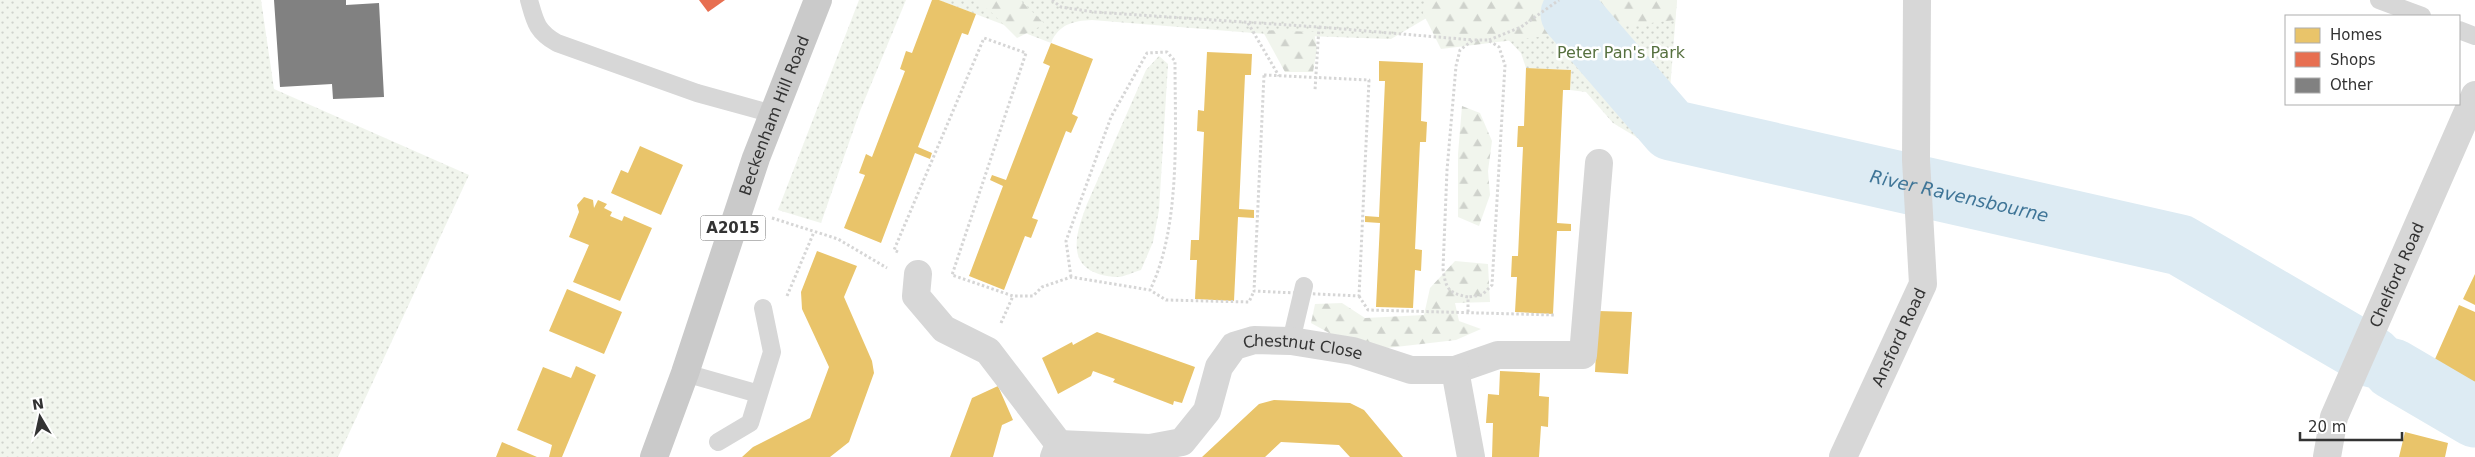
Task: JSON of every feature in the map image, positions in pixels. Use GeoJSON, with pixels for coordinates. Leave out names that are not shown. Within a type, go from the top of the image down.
{"type":"FeatureCollection","features":[{"type":"Feature","properties":{"kind":"main road","name":"Beckenham Hill Road"},"geometry":{"type":"LineString","coordinates":[[654,457],[685,373],[773,114],[818,0]]}},
{"type":"Feature","properties":{"kind":"street","name":"Ansford Road"},"geometry":{"type":"LineString","coordinates":[[1843,457],[1922,284],[1916,160],[1917,0]]}},
{"type":"Feature","properties":{"kind":"street","name":"Chelford Road"},"geometry":{"type":"LineString","coordinates":[[2326,457],[2334,417],[2475,95]]}},
{"type":"Feature","properties":{"kind":"street","name":"Chestnut Close"},"geometry":{"type":"LineString","coordinates":[[912,274],[944,329],[988,351],[1056,450],[1150,448],[1182,442],[1207,411],[1219,367],[1234,346],[1254,340],[1291,341],[1353,351],[1411,370],[1455,370],[1498,355],[1583,355],[1599,163]]}},
{"type":"Feature","properties":{"kind":"street"},"geometry":{"type":"LineString","coordinates":[[1455,370],[1471,457]]}},
{"type":"Feature","properties":{"kind":"lane"},"geometry":{"type":"LineString","coordinates":[[529,0],[537,26],[543,35],[557,43],[697,93],[773,114]]}},
{"type":"Feature","properties":{"kind":"lane"},"geometry":{"type":"LineString","coordinates":[[2379,0],[2419,15]]}},
{"type":"Feature","properties":{"kind":"lane"},"geometry":{"type":"LineString","coordinates":[[2460,30],[2475,36]]}},
{"type":"Feature","properties":{"kind":"lane"},"geometry":{"type":"LineString","coordinates":[[1291,341],[1304,290]]}},
{"type":"Feature","properties":{"kind":"lane"},"geometry":{"type":"LineString","coordinates":[[718,442],[750,422],[772,352],[764,314]]}},
{"type":"Feature","properties":{"kind":"lane"},"geometry":{"type":"LineString","coordinates":[[685,373],[759,394]]}},
{"type":"Feature","properties":{"kind":"path"},"geometry":{"type":"LineString","coordinates":[[1052,0],[1060,7],[1094,12],[1319,27],[1473,40],[1488,40],[1521,27],[1559,0]]}},
{"type":"Feature","properties":{"kind":"path"},"geometry":{"type":"LineString","coordinates":[[1248,23],[1279,76]]}},
{"type":"Feature","properties":{"kind":"path"},"geometry":{"type":"LineString","coordinates":[[1315,90],[1319,27]]}},
{"type":"Feature","properties":{"kind":"path"},"geometry":{"type":"LineString","coordinates":[[912,274],[894,250],[984,38],[1026,53],[952,276]]}},
{"type":"Feature","properties":{"kind":"path"},"geometry":{"type":"LineString","coordinates":[[1473,40],[1460,50],[1456,66],[1447,170],[1443,270],[1446,285],[1453,294],[1468,297],[1482,295],[1492,285],[1496,245],[1505,65],[1499,46],[1488,40]]}},
{"type":"Feature","properties":{"kind":"path"},"geometry":{"type":"LineString","coordinates":[[1071,278],[1066,240],[1112,116],[1147,53],[1167,52],[1175,61],[1175,134],[1172,197],[1167,246],[1150,290]]}},
{"type":"Feature","properties":{"kind":"path"},"geometry":{"type":"LineString","coordinates":[[945,272],[1013,296],[1033,296],[1042,287],[1071,278],[1150,290],[1166,300],[1249,302],[1254,291],[1264,75],[1369,80],[1359,296],[1368,310],[1586,316]]}},
{"type":"Feature","properties":{"kind":"path"},"geometry":{"type":"LineString","coordinates":[[772,218],[838,239],[894,271],[912,274]]}},
{"type":"Feature","properties":{"kind":"path"},"geometry":{"type":"LineString","coordinates":[[764,314],[780,311],[814,232]]}},
{"type":"Feature","properties":{"kind":"path"},"geometry":{"type":"LineString","coordinates":[[1254,291],[1304,290],[1359,296]]}},
{"type":"Feature","properties":{"kind":"path"},"geometry":{"type":"LineString","coordinates":[[1468,297],[1468,312]]}},
{"type":"Feature","properties":{"kind":"green space"},"geometry":{"type":"Polygon","coordinates":[[[0,0],[261,0],[274,89],[469,175],[338,457],[0,457],[0,0]]]}},
{"type":"Feature","properties":{"kind":"green space"},"geometry":{"type":"Polygon","coordinates":[[[859,0],[906,0],[860,111],[821,223],[778,210],[859,0]]]}},
{"type":"Feature","properties":{"kind":"green space","name":"Peter Pan's Park"},"geometry":{"type":"Polygon","coordinates":[[[939,0],[1677,0],[1666,141],[1641,140],[1613,123],[1586,92],[1570,90],[1571,70],[1526,68],[1521,53],[1492,23],[1435,13],[1391,39],[1278,35],[1092,20],[1079,21],[1067,25],[1058,32],[1051,43],[939,0]]]}},
{"type":"Feature","properties":{"kind":"green space"},"geometry":{"type":"Polygon","coordinates":[[[975,0],[1020,0],[1045,24],[1017,38],[990,11],[975,0]]]}},
{"type":"Feature","properties":{"kind":"green space"},"geometry":{"type":"Polygon","coordinates":[[[1426,0],[1677,0],[1675,20],[1441,49],[1423,13],[1426,0]]]}},
{"type":"Feature","properties":{"kind":"green space"},"geometry":{"type":"Polygon","coordinates":[[[1262,30],[1314,32],[1317,49],[1313,72],[1285,72],[1262,30]]]}},
{"type":"Feature","properties":{"kind":"green space"},"geometry":{"type":"Polygon","coordinates":[[[1159,56],[1168,64],[1159,210],[1153,242],[1141,270],[1119,277],[1105,276],[1092,271],[1082,263],[1077,250],[1079,227],[1087,204],[1146,70],[1159,56]]]}},
{"type":"Feature","properties":{"kind":"green space"},"geometry":{"type":"Polygon","coordinates":[[[1462,106],[1480,113],[1492,141],[1488,171],[1490,195],[1479,226],[1458,217],[1458,154],[1462,106]]]}},
{"type":"Feature","properties":{"kind":"green space"},"geometry":{"type":"Polygon","coordinates":[[[1455,261],[1488,264],[1490,302],[1455,303],[1459,321],[1481,329],[1456,340],[1387,348],[1340,339],[1311,323],[1315,304],[1342,303],[1365,318],[1424,315],[1430,288],[1455,261]]]}},
{"type":"Feature","properties":{"kind":"building: Homes"},"geometry":{"type":"Polygon","coordinates":[[[932,0],[939,0],[976,14],[968,35],[962,33],[918,147],[932,153],[930,159],[915,153],[881,243],[844,228],[865,175],[859,173],[866,154],[872,157],[905,71],[900,69],[906,51],[912,53],[932,0]]]}},
{"type":"Feature","properties":{"kind":"building: Homes"},"geometry":{"type":"Polygon","coordinates":[[[1051,43],[1093,59],[1072,114],[1078,117],[1071,133],[1066,131],[1032,218],[1038,220],[1031,238],[1025,236],[1004,290],[969,276],[1003,186],[990,180],[992,175],[1006,180],[1050,66],[1043,63],[1051,43]]]}},
{"type":"Feature","properties":{"kind":"building: Homes"},"geometry":{"type":"Polygon","coordinates":[[[1207,52],[1252,54],[1251,75],[1245,75],[1239,209],[1254,210],[1254,218],[1238,217],[1234,301],[1195,299],[1197,260],[1190,260],[1191,240],[1199,240],[1204,132],[1197,131],[1198,110],[1204,111],[1207,52]]]}},
{"type":"Feature","properties":{"kind":"building: Homes"},"geometry":{"type":"Polygon","coordinates":[[[1379,61],[1423,63],[1421,121],[1427,122],[1426,142],[1420,142],[1415,249],[1422,250],[1421,271],[1415,270],[1413,308],[1376,307],[1380,223],[1365,222],[1365,216],[1379,217],[1385,81],[1379,81],[1379,61]]]}},
{"type":"Feature","properties":{"kind":"building: Homes"},"geometry":{"type":"Polygon","coordinates":[[[1526,68],[1571,70],[1570,90],[1563,90],[1557,223],[1571,224],[1571,231],[1557,231],[1553,314],[1515,312],[1517,277],[1511,277],[1512,256],[1518,256],[1523,147],[1517,147],[1518,126],[1524,126],[1526,68]]]}},
{"type":"Feature","properties":{"kind":"building: Homes"},"geometry":{"type":"Polygon","coordinates":[[[640,146],[683,165],[661,215],[611,193],[621,170],[628,173],[640,146]]]}},
{"type":"Feature","properties":{"kind":"building: Homes"},"geometry":{"type":"Polygon","coordinates":[[[584,197],[593,200],[594,208],[598,200],[607,204],[604,208],[612,212],[610,216],[622,221],[624,216],[652,228],[620,301],[573,282],[589,245],[569,237],[579,212],[577,205],[584,197]]]}},
{"type":"Feature","properties":{"kind":"building: Homes"},"geometry":{"type":"Polygon","coordinates":[[[817,251],[857,266],[844,297],[872,361],[874,373],[849,442],[830,457],[742,457],[753,447],[810,418],[829,367],[802,309],[801,292],[817,251]]]}},
{"type":"Feature","properties":{"kind":"building: Homes"},"geometry":{"type":"Polygon","coordinates":[[[2475,274],[2475,305],[2463,299],[2475,274]]]}},
{"type":"Feature","properties":{"kind":"building: Homes"},"geometry":{"type":"Polygon","coordinates":[[[567,289],[622,312],[604,354],[549,331],[567,289]]]}},
{"type":"Feature","properties":{"kind":"building: Homes"},"geometry":{"type":"Polygon","coordinates":[[[2459,305],[2475,312],[2475,381],[2468,396],[2427,377],[2459,305]]]}},
{"type":"Feature","properties":{"kind":"building: Homes"},"geometry":{"type":"Polygon","coordinates":[[[1598,311],[1632,312],[1628,374],[1595,372],[1598,311]]]}},
{"type":"Feature","properties":{"kind":"building: Homes"},"geometry":{"type":"Polygon","coordinates":[[[1097,332],[1195,367],[1182,403],[1174,401],[1173,405],[1113,382],[1115,379],[1093,371],[1091,376],[1058,394],[1042,358],[1072,342],[1073,345],[1097,332]]]}},
{"type":"Feature","properties":{"kind":"building: Homes"},"geometry":{"type":"Polygon","coordinates":[[[576,366],[596,375],[562,457],[549,457],[552,445],[517,430],[543,367],[571,378],[576,366]]]}},
{"type":"Feature","properties":{"kind":"building: Homes"},"geometry":{"type":"Polygon","coordinates":[[[1500,371],[1540,373],[1539,396],[1549,397],[1548,427],[1541,426],[1539,457],[1492,457],[1493,423],[1486,423],[1488,394],[1499,395],[1500,371]]]}},
{"type":"Feature","properties":{"kind":"building: Homes"},"geometry":{"type":"Polygon","coordinates":[[[998,386],[1013,420],[1002,425],[993,457],[950,457],[972,398],[998,386]]]}},
{"type":"Feature","properties":{"kind":"building: Homes"},"geometry":{"type":"Polygon","coordinates":[[[1274,400],[1350,403],[1364,410],[1403,457],[1350,457],[1339,445],[1281,442],[1265,457],[1202,457],[1259,404],[1274,400]]]}},
{"type":"Feature","properties":{"kind":"building: Homes"},"geometry":{"type":"Polygon","coordinates":[[[2405,432],[2448,443],[2445,457],[2399,457],[2405,432]]]}},
{"type":"Feature","properties":{"kind":"building: Homes"},"geometry":{"type":"Polygon","coordinates":[[[502,442],[537,457],[496,457],[502,442]]]}},
{"type":"Feature","properties":{"kind":"building: Shops"},"geometry":{"type":"Polygon","coordinates":[[[699,0],[725,0],[708,12],[699,0]]]}},
{"type":"Feature","properties":{"kind":"building: Other"},"geometry":{"type":"Polygon","coordinates":[[[274,0],[346,0],[346,5],[379,3],[384,97],[333,99],[332,84],[280,87],[274,0]]]}},
{"type":"Feature","properties":{"kind":"waterway","name":"River Ravensbourne"},"geometry":{"type":"LineString","coordinates":[[1571,14],[1671,130],[2180,245],[2372,357]]}},
{"type":"Feature","properties":{"kind":"waterway","name":"River Ravensbourne"},"geometry":{"type":"LineString","coordinates":[[2393,369],[2475,417]]}}]}
